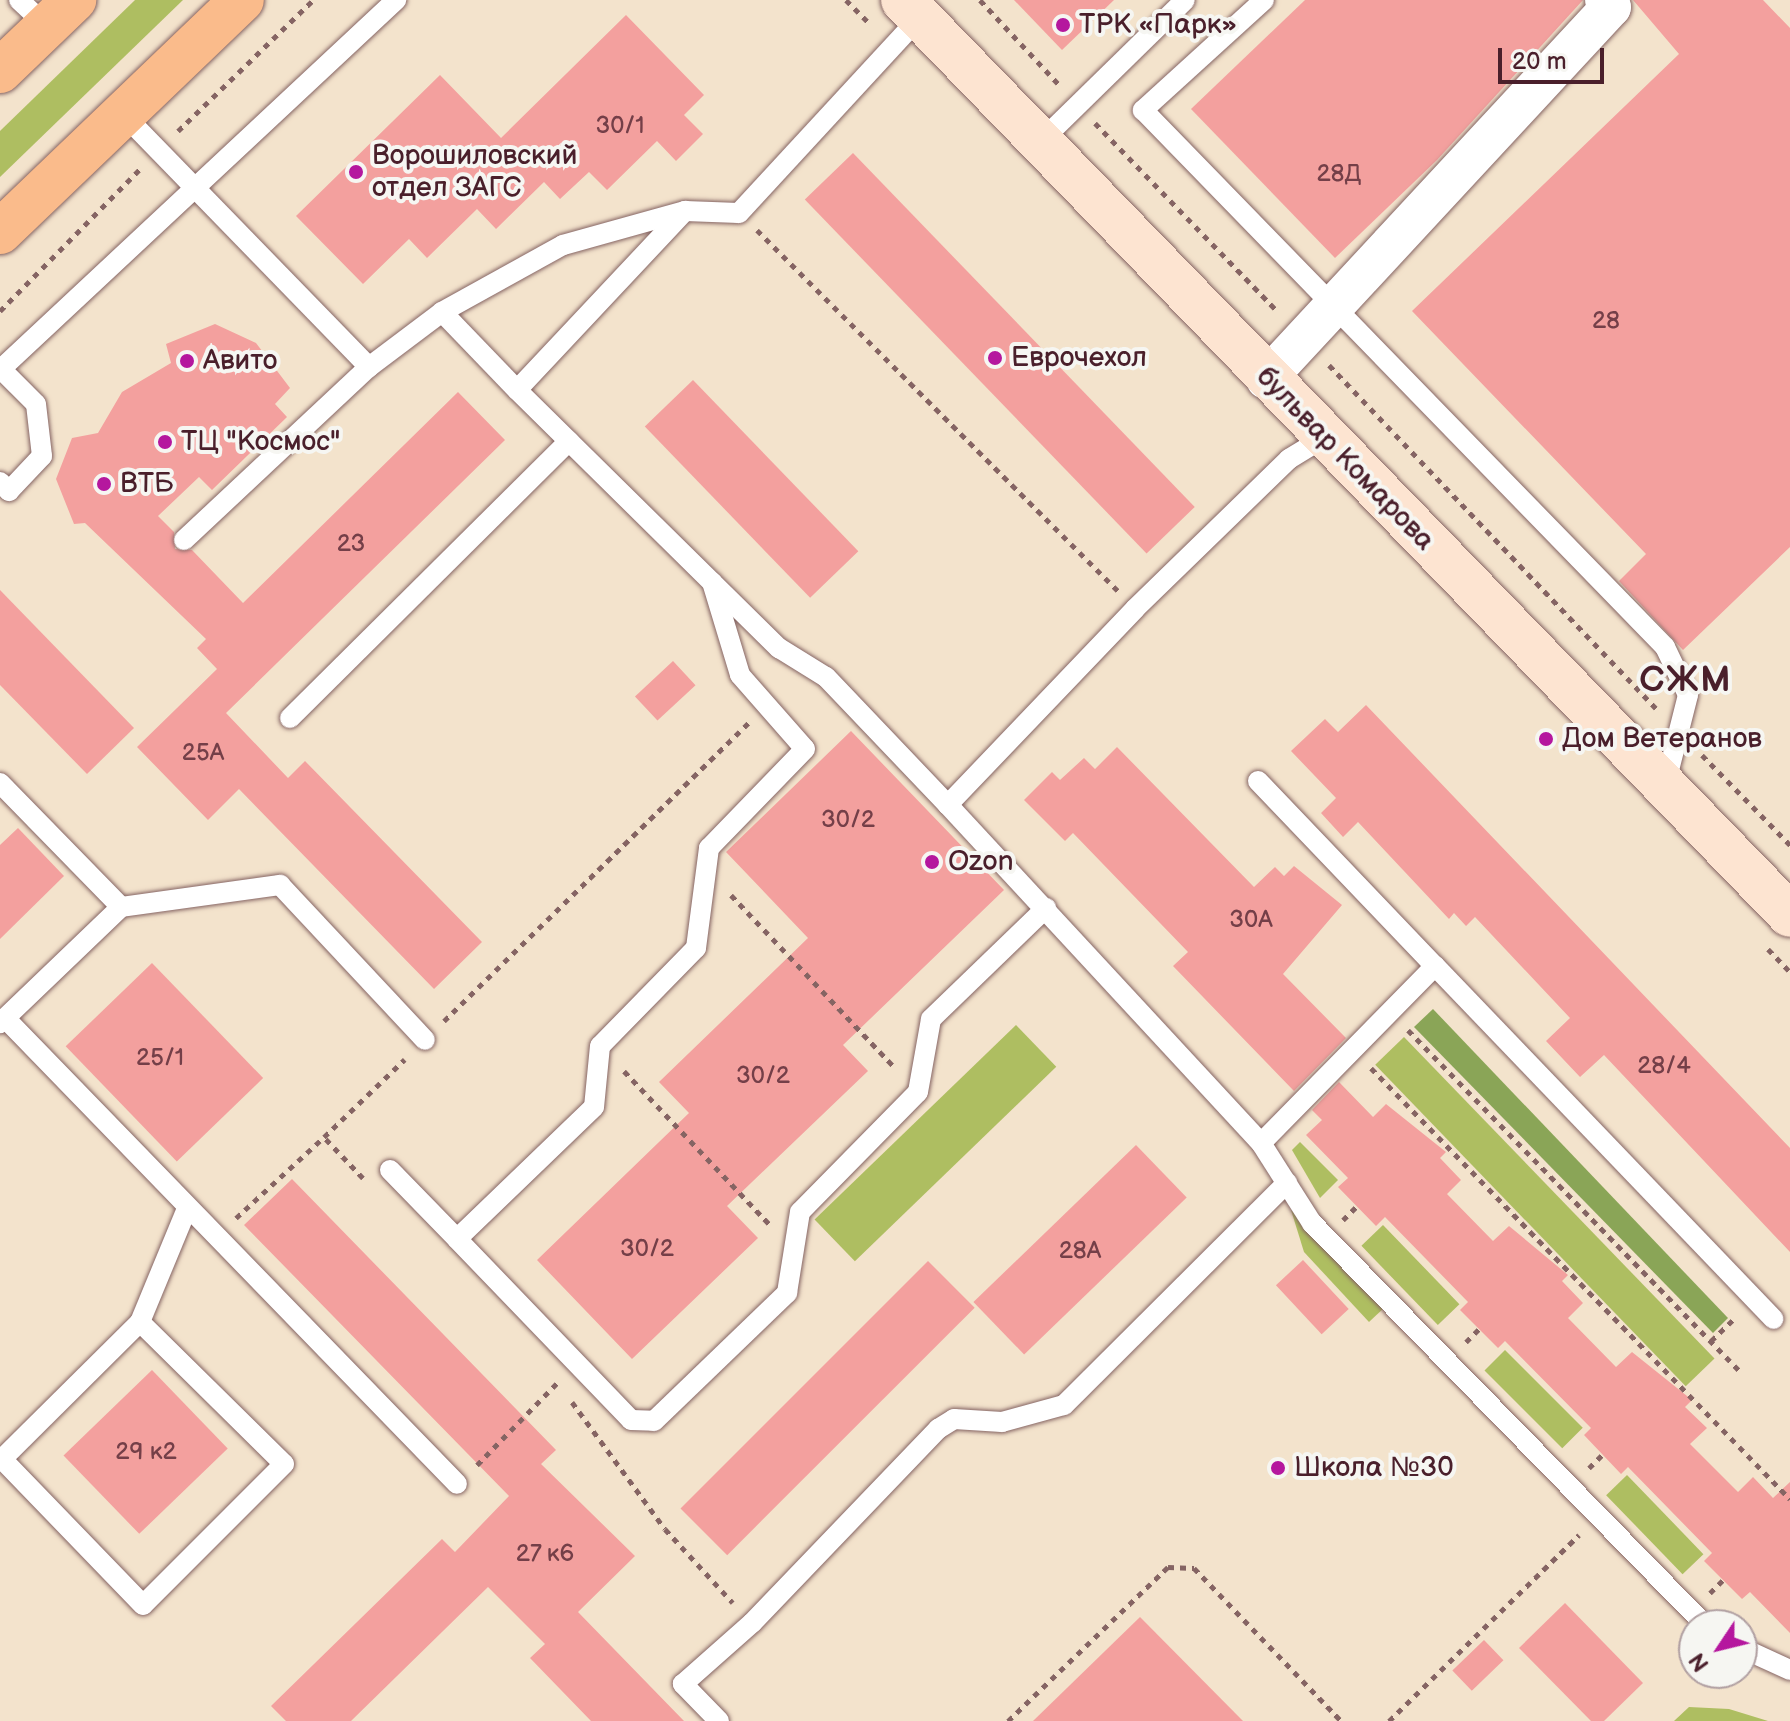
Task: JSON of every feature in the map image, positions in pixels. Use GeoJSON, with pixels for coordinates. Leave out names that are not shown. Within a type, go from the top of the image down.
{"type":"FeatureCollection","features":[{"type":"Feature","properties":{"kind":"main road"},"geometry":{"type":"LineString","coordinates":[[0,232],[242,0]]}},
{"type":"Feature","properties":{"kind":"main road"},"geometry":{"type":"LineString","coordinates":[[0,71],[47,9]]}},
{"type":"Feature","properties":{"kind":"street"},"geometry":{"type":"LineString","coordinates":[[1266,379],[1611,7],[1605,0]]}},
{"type":"Feature","properties":{"kind":"street","name":"бульвар Комарова"},"geometry":{"type":"LineString","coordinates":[[911,9],[1266,379],[1790,915]]}},
{"type":"Feature","properties":{"kind":"lane"},"geometry":{"type":"LineString","coordinates":[[0,482],[9,491],[42,456],[36,404],[1,369],[396,0]]}},
{"type":"Feature","properties":{"kind":"lane"},"geometry":{"type":"LineString","coordinates":[[1039,143],[1185,0]]}},
{"type":"Feature","properties":{"kind":"lane"},"geometry":{"type":"LineString","coordinates":[[1264,0],[1143,110],[1665,647],[1688,695],[1683,736],[1665,787]]}},
{"type":"Feature","properties":{"kind":"lane"},"geometry":{"type":"LineString","coordinates":[[184,540],[369,367],[442,312],[563,245],[685,211],[739,213],[911,9]]}},
{"type":"Feature","properties":{"kind":"lane"},"geometry":{"type":"LineString","coordinates":[[123,114],[369,367]]}},
{"type":"Feature","properties":{"kind":"lane"},"geometry":{"type":"LineString","coordinates":[[517,390],[685,211]]}},
{"type":"Feature","properties":{"kind":"lane"},"geometry":{"type":"LineString","coordinates":[[442,312],[779,648],[826,677],[948,805],[997,869],[1046,908],[1261,1143],[1312,1223],[1689,1609]]}},
{"type":"Feature","properties":{"kind":"lane"},"geometry":{"type":"LineString","coordinates":[[948,805],[1135,609],[1289,459],[1325,437]]}},
{"type":"Feature","properties":{"kind":"lane"},"geometry":{"type":"LineString","coordinates":[[290,718],[569,441]]}},
{"type":"Feature","properties":{"kind":"lane"},"geometry":{"type":"LineString","coordinates":[[457,1239],[594,1107],[600,1046],[696,948],[706,868],[717,839],[805,749],[740,675],[712,582]]}},
{"type":"Feature","properties":{"kind":"lane"},"geometry":{"type":"LineString","coordinates":[[1258,781],[1773,1319]]}},
{"type":"Feature","properties":{"kind":"lane"},"geometry":{"type":"LineString","coordinates":[[0,783],[121,907]]}},
{"type":"Feature","properties":{"kind":"lane"},"geometry":{"type":"LineString","coordinates":[[425,1040],[280,885],[121,907],[2,1021],[457,1484]]}},
{"type":"Feature","properties":{"kind":"lane"},"geometry":{"type":"LineString","coordinates":[[390,1170],[643,1426],[787,1293],[807,1201],[918,1092],[931,1019],[1046,908]]}},
{"type":"Feature","properties":{"kind":"lane"},"geometry":{"type":"LineString","coordinates":[[1261,1143],[1435,966]]}},
{"type":"Feature","properties":{"kind":"lane"},"geometry":{"type":"LineString","coordinates":[[719,1721],[683,1684],[752,1623],[938,1429],[954,1419],[1002,1422],[1064,1405],[1287,1183]]}},
{"type":"Feature","properties":{"kind":"lane"},"geometry":{"type":"LineString","coordinates":[[140,1322],[284,1464],[143,1605],[2,1459],[140,1322],[186,1211]]}},
{"type":"Feature","properties":{"kind":"lane"},"geometry":{"type":"LineString","coordinates":[[1758,1655],[1790,1670]]}},
{"type":"Feature","properties":{"kind":"path"},"geometry":{"type":"LineString","coordinates":[[980,0],[1790,845]]}},
{"type":"Feature","properties":{"kind":"path"},"geometry":{"type":"LineString","coordinates":[[739,213],[1135,609]]}},
{"type":"Feature","properties":{"kind":"path"},"geometry":{"type":"LineString","coordinates":[[425,1040],[767,705]]}},
{"type":"Feature","properties":{"kind":"path"},"geometry":{"type":"LineString","coordinates":[[706,868],[918,1092]]}},
{"type":"Feature","properties":{"kind":"path"},"geometry":{"type":"LineString","coordinates":[[1402,1024],[1739,1370]]}},
{"type":"Feature","properties":{"kind":"path"},"geometry":{"type":"LineString","coordinates":[[600,1046],[796,1253]]}},
{"type":"Feature","properties":{"kind":"path"},"geometry":{"type":"LineString","coordinates":[[1364,1062],[1790,1499]]}},
{"type":"Feature","properties":{"kind":"path"},"geometry":{"type":"LineString","coordinates":[[214,1238],[324,1137]]}},
{"type":"Feature","properties":{"kind":"path"},"geometry":{"type":"LineString","coordinates":[[559,1385],[665,1529],[752,1623]]}},
{"type":"Feature","properties":{"kind":"path"},"geometry":{"type":"LineString","coordinates":[[1389,1721],[1597,1517]]}},
{"type":"Feature","properties":{"kind":"path"},"geometry":{"type":"LineString","coordinates":[[1008,1721],[1168,1567],[1194,1568],[1341,1721]]}},
{"type":"Feature","properties":{"kind":"green space"},"geometry":{"type":"Polygon","coordinates":[[[135,0],[183,0],[0,177],[0,131],[135,0]]]}},
{"type":"Feature","properties":{"kind":"green space"},"geometry":{"type":"Polygon","coordinates":[[[1433,1009],[1728,1318],[1713,1333],[1414,1027],[1433,1009]]]}},
{"type":"Feature","properties":{"kind":"green space"},"geometry":{"type":"Polygon","coordinates":[[[1016,1025],[1056,1067],[855,1261],[815,1220],[1016,1025]]]}},
{"type":"Feature","properties":{"kind":"green space"},"geometry":{"type":"Polygon","coordinates":[[[1404,1037],[1715,1359],[1686,1386],[1375,1065],[1404,1037]]]}},
{"type":"Feature","properties":{"kind":"green space"},"geometry":{"type":"Polygon","coordinates":[[[1300,1142],[1338,1180],[1320,1198],[1292,1150],[1300,1142]]]}},
{"type":"Feature","properties":{"kind":"green space"},"geometry":{"type":"Polygon","coordinates":[[[1291,1210],[1385,1307],[1369,1322],[1304,1252],[1291,1210]]]}},
{"type":"Feature","properties":{"kind":"green space"},"geometry":{"type":"Polygon","coordinates":[[[1383,1225],[1459,1304],[1438,1325],[1361,1246],[1383,1225]]]}},
{"type":"Feature","properties":{"kind":"green space"},"geometry":{"type":"Polygon","coordinates":[[[1505,1350],[1583,1428],[1562,1448],[1484,1371],[1505,1350]]]}},
{"type":"Feature","properties":{"kind":"green space"},"geometry":{"type":"Polygon","coordinates":[[[1627,1475],[1703,1554],[1683,1574],[1606,1495],[1627,1475]]]}},
{"type":"Feature","properties":{"kind":"green space"},"geometry":{"type":"Polygon","coordinates":[[[1689,1707],[1729,1709],[1768,1721],[1674,1721],[1689,1707]]]}},
{"type":"Feature","properties":{"kind":"building","name":"ТРК «Парк»"},"geometry":{"type":"Polygon","coordinates":[[[1014,0],[1114,0],[1062,50],[1014,0]]]}},
{"type":"Feature","properties":{"kind":"building"},"geometry":{"type":"Polygon","coordinates":[[[1305,0],[1583,0],[1437,160],[1335,258],[1191,109],[1305,0]]]}},
{"type":"Feature","properties":{"kind":"building"},"geometry":{"type":"Polygon","coordinates":[[[1633,0],[1763,0],[1790,28],[1790,547],[1683,650],[1619,581],[1646,554],[1412,311],[1679,54],[1633,0]]]}},
{"type":"Feature","properties":{"kind":"building"},"geometry":{"type":"Polygon","coordinates":[[[626,15],[704,95],[684,115],[703,134],[676,161],[657,141],[607,190],[589,172],[560,199],[544,182],[496,229],[477,209],[427,258],[409,239],[363,284],[296,216],[440,75],[501,138],[626,15]]]}},
{"type":"Feature","properties":{"kind":"building"},"geometry":{"type":"Polygon","coordinates":[[[853,153],[1195,507],[1147,553],[805,200],[853,153]]]}},
{"type":"Feature","properties":{"kind":"building"},"geometry":{"type":"Polygon","coordinates":[[[215,324],[256,343],[290,388],[275,404],[287,417],[212,490],[199,477],[158,516],[174,532],[175,549],[192,550],[243,603],[458,392],[505,440],[226,713],[288,778],[305,761],[482,942],[434,989],[239,789],[208,820],[137,747],[217,669],[197,648],[206,639],[85,523],[74,524],[56,479],[72,438],[98,433],[122,392],[171,363],[166,344],[215,324]]]}},
{"type":"Feature","properties":{"kind":"building"},"geometry":{"type":"Polygon","coordinates":[[[693,380],[858,551],[810,598],[645,427],[693,380]]]}},
{"type":"Feature","properties":{"kind":"building"},"geometry":{"type":"Polygon","coordinates":[[[0,590],[134,728],[87,774],[0,685],[0,590]]]}},
{"type":"Feature","properties":{"kind":"building"},"geometry":{"type":"Polygon","coordinates":[[[673,661],[696,685],[657,721],[635,696],[673,661]]]}},
{"type":"Feature","properties":{"kind":"building"},"geometry":{"type":"Polygon","coordinates":[[[1366,705],[1790,1148],[1790,1252],[1604,1055],[1580,1077],[1546,1041],[1570,1018],[1475,917],[1466,926],[1454,913],[1449,919],[1358,822],[1343,837],[1321,813],[1336,798],[1291,751],[1325,719],[1338,732],[1366,705]]]}},
{"type":"Feature","properties":{"kind":"building"},"geometry":{"type":"Polygon","coordinates":[[[851,731],[1004,890],[843,1045],[868,1071],[727,1206],[758,1238],[632,1359],[537,1260],[689,1113],[659,1082],[808,938],[726,852],[851,731]]]}},
{"type":"Feature","properties":{"kind":"building"},"geometry":{"type":"Polygon","coordinates":[[[1117,747],[1254,887],[1275,867],[1284,876],[1294,866],[1342,905],[1283,974],[1346,1038],[1294,1091],[1173,966],[1188,952],[1073,833],[1065,841],[1024,800],[1052,772],[1060,780],[1084,758],[1095,769],[1117,747]]]}},
{"type":"Feature","properties":{"kind":"building"},"geometry":{"type":"Polygon","coordinates":[[[18,828],[64,876],[0,939],[0,845],[18,828]]]}},
{"type":"Feature","properties":{"kind":"building"},"geometry":{"type":"Polygon","coordinates":[[[152,963],[263,1078],[177,1161],[66,1046],[152,963]]]}},
{"type":"Feature","properties":{"kind":"building"},"geometry":{"type":"Polygon","coordinates":[[[1339,1082],[1373,1117],[1386,1104],[1446,1152],[1440,1158],[1461,1180],[1447,1194],[1493,1241],[1509,1226],[1568,1275],[1562,1281],[1583,1303],[1568,1318],[1616,1367],[1632,1352],[1692,1400],[1685,1407],[1707,1428],[1690,1444],[1738,1492],[1753,1477],[1773,1498],[1790,1482],[1790,1633],[1750,1592],[1742,1599],[1704,1561],[1712,1553],[1628,1467],[1621,1474],[1584,1435],[1591,1428],[1505,1341],[1498,1348],[1460,1310],[1468,1302],[1385,1217],[1376,1226],[1338,1187],[1348,1178],[1306,1135],[1322,1120],[1312,1110],[1339,1082]]]}},
{"type":"Feature","properties":{"kind":"building"},"geometry":{"type":"Polygon","coordinates":[[[1136,1145],[1187,1198],[1024,1355],[973,1302],[1136,1145]]]}},
{"type":"Feature","properties":{"kind":"building"},"geometry":{"type":"Polygon","coordinates":[[[292,1179],[556,1450],[541,1464],[635,1556],[578,1612],[684,1721],[591,1721],[530,1658],[545,1644],[488,1587],[351,1721],[286,1721],[271,1706],[442,1539],[455,1552],[509,1496],[244,1225],[292,1179]]]}},
{"type":"Feature","properties":{"kind":"building"},"geometry":{"type":"Polygon","coordinates":[[[1303,1260],[1349,1309],[1322,1334],[1276,1285],[1303,1260]]]}},
{"type":"Feature","properties":{"kind":"building"},"geometry":{"type":"Polygon","coordinates":[[[928,1261],[975,1308],[727,1555],[681,1508],[928,1261]]]}},
{"type":"Feature","properties":{"kind":"building"},"geometry":{"type":"Polygon","coordinates":[[[152,1370],[228,1448],[139,1534],[64,1455],[152,1370]]]}},
{"type":"Feature","properties":{"kind":"building"},"geometry":{"type":"Polygon","coordinates":[[[1565,1603],[1643,1683],[1604,1721],[1591,1721],[1519,1648],[1565,1603]]]}},
{"type":"Feature","properties":{"kind":"building"},"geometry":{"type":"Polygon","coordinates":[[[1140,1617],[1243,1721],[1033,1721],[1140,1617]]]}},
{"type":"Feature","properties":{"kind":"building"},"geometry":{"type":"Polygon","coordinates":[[[1484,1640],[1503,1660],[1472,1691],[1452,1671],[1484,1640]]]}},
{"type":"Feature","properties":{"kind":"place","name":"ТРК «Парк»"},"geometry":{"type":"Point","coordinates":[1063,25]}},
{"type":"Feature","properties":{"kind":"place","name":"Ворошиловский отдел ЗАГС"},"geometry":{"type":"Point","coordinates":[356,172]}},
{"type":"Feature","properties":{"kind":"place","name":"Еврочехол"},"geometry":{"type":"Point","coordinates":[995,358]}},
{"type":"Feature","properties":{"kind":"place","name":"Авито"},"geometry":{"type":"Point","coordinates":[187,361]}},
{"type":"Feature","properties":{"kind":"place","name":"ТЦ \"Космос\""},"geometry":{"type":"Point","coordinates":[165,442]}},
{"type":"Feature","properties":{"kind":"place","name":"ВТБ"},"geometry":{"type":"Point","coordinates":[104,484]}},
{"type":"Feature","properties":{"kind":"place","name":"Дом Ветеранов"},"geometry":{"type":"Point","coordinates":[1546,739]}},
{"type":"Feature","properties":{"kind":"place","name":"Ozon"},"geometry":{"type":"Point","coordinates":[932,862]}},
{"type":"Feature","properties":{"kind":"place","name":"Школа №30"},"geometry":{"type":"Point","coordinates":[1278,1468]}},
{"type":"Feature","properties":{"kind":"district","name":"СЖМ"},"geometry":{"type":"Point","coordinates":[1686,681]}}]}
